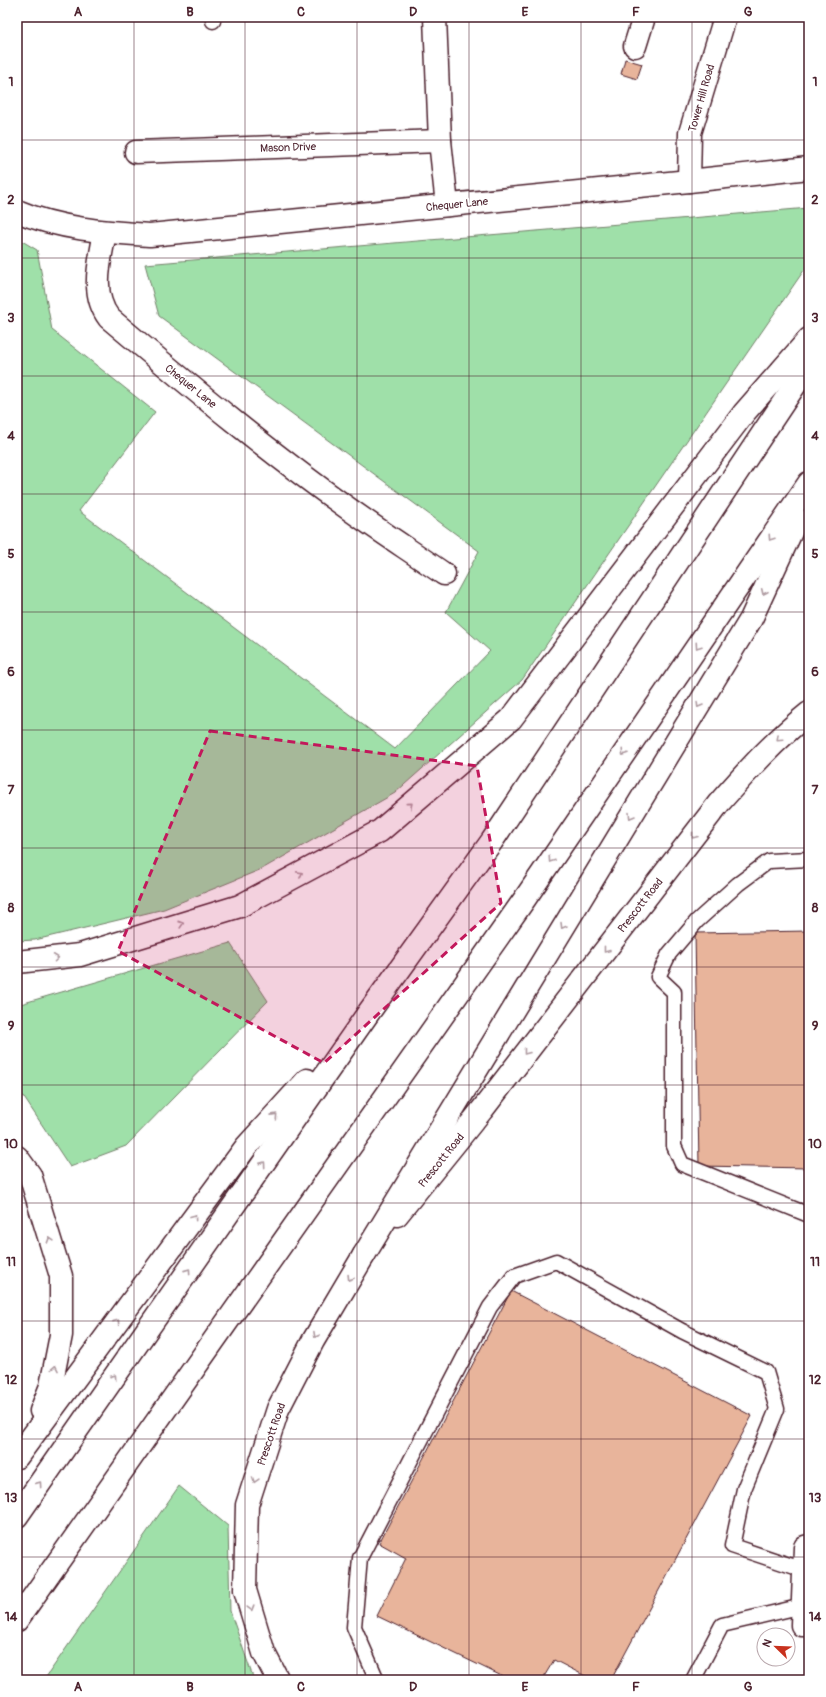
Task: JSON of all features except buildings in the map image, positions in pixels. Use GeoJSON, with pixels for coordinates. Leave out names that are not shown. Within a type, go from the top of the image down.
{"type":"FeatureCollection","features":[{"type":"Feature","properties":{"kind":"main road"},"geometry":{"type":"LineString","coordinates":[[435,17],[440,141],[447,205]]}},
{"type":"Feature","properties":{"kind":"main road"},"geometry":{"type":"LineString","coordinates":[[635,46],[644,17]]}},
{"type":"Feature","properties":{"kind":"main road","name":"Tower Hill Road"},"geometry":{"type":"LineString","coordinates":[[689,181],[690,133],[725,17]]}},
{"type":"Feature","properties":{"kind":"main road","name":"Mason Drive"},"geometry":{"type":"LineString","coordinates":[[136,152],[440,141]]}},
{"type":"Feature","properties":{"kind":"main road","name":"Chequer Lane"},"geometry":{"type":"LineString","coordinates":[[17,211],[35,219],[105,232],[157,234],[689,181],[803,168]]}},
{"type":"Feature","properties":{"kind":"main road","name":"Chequer Lane"},"geometry":{"type":"LineString","coordinates":[[105,232],[97,275],[99,299],[102,310],[109,318],[185,382],[285,461],[365,521],[444,574]]}},
{"type":"Feature","properties":{"kind":"main road"},"geometry":{"type":"LineString","coordinates":[[17,962],[80,955],[240,906],[380,831],[511,719],[744,413],[809,339]]}},
{"type":"Feature","properties":{"kind":"main road"},"geometry":{"type":"LineString","coordinates":[[17,1516],[369,1012],[492,841],[809,364]]}},
{"type":"Feature","properties":{"kind":"main road"},"geometry":{"type":"LineString","coordinates":[[17,1620],[524,900],[809,483]]}},
{"type":"Feature","properties":{"kind":"main road"},"geometry":{"type":"LineString","coordinates":[[364,1255],[751,619],[809,493]]}},
{"type":"Feature","properties":{"kind":"main road","name":"Prescott Road"},"geometry":{"type":"LineString","coordinates":[[278,1680],[264,1653],[245,1590],[247,1505],[278,1409],[313,1341],[364,1255],[482,1110],[720,803],[754,762],[781,735],[809,713]]}},
{"type":"Feature","properties":{"kind":"main road"},"geometry":{"type":"LineString","coordinates":[[22,1450],[246,1147],[369,1012]]}},
{"type":"Feature","properties":{"kind":"main road"},"geometry":{"type":"LineString","coordinates":[[17,1157],[30,1175],[61,1276],[61,1335],[51,1386],[22,1450]]}},
{"type":"Feature","properties":{"kind":"main road"},"geometry":{"type":"LineString","coordinates":[[806,1616],[804,1570],[805,1546],[809,1546]]}},
{"type":"Feature","properties":{"kind":"lane"},"geometry":{"type":"LineString","coordinates":[[809,860],[769,861],[738,884],[696,921],[669,954],[658,978],[674,992],[674,1146],[682,1164],[809,1215]]}},
{"type":"Feature","properties":{"kind":"lane"},"geometry":{"type":"LineString","coordinates":[[377,1680],[354,1627],[360,1558],[490,1307],[514,1276],[556,1261],[682,1331],[766,1372],[777,1409],[744,1489],[732,1546],[804,1570]]}},
{"type":"Feature","properties":{"kind":"lane"},"geometry":{"type":"LineString","coordinates":[[693,1680],[722,1625],[806,1616]]}},
{"type":"Feature","properties":{"kind":"highlighted area"},"geometry":{"type":"Polygon","coordinates":[[[210,731],[477,766],[501,903],[324,1063],[118,951],[210,731]]]}},
{"type":"Feature","properties":{"kind":"green space"},"geometry":{"type":"Polygon","coordinates":[[[809,208],[809,263],[522,680],[395,793],[262,869],[164,909],[35,940],[17,941],[17,238],[37,250],[52,330],[155,412],[79,511],[395,749],[490,651],[446,612],[479,551],[159,316],[145,264],[809,208]]]}},
{"type":"Feature","properties":{"kind":"green space"},"geometry":{"type":"Polygon","coordinates":[[[230,943],[268,1001],[126,1146],[70,1167],[17,1087],[17,1005],[230,943]]]}},
{"type":"Feature","properties":{"kind":"green space"},"geometry":{"type":"Polygon","coordinates":[[[179,1486],[228,1526],[230,1611],[254,1680],[44,1680],[179,1486]]]}}]}
